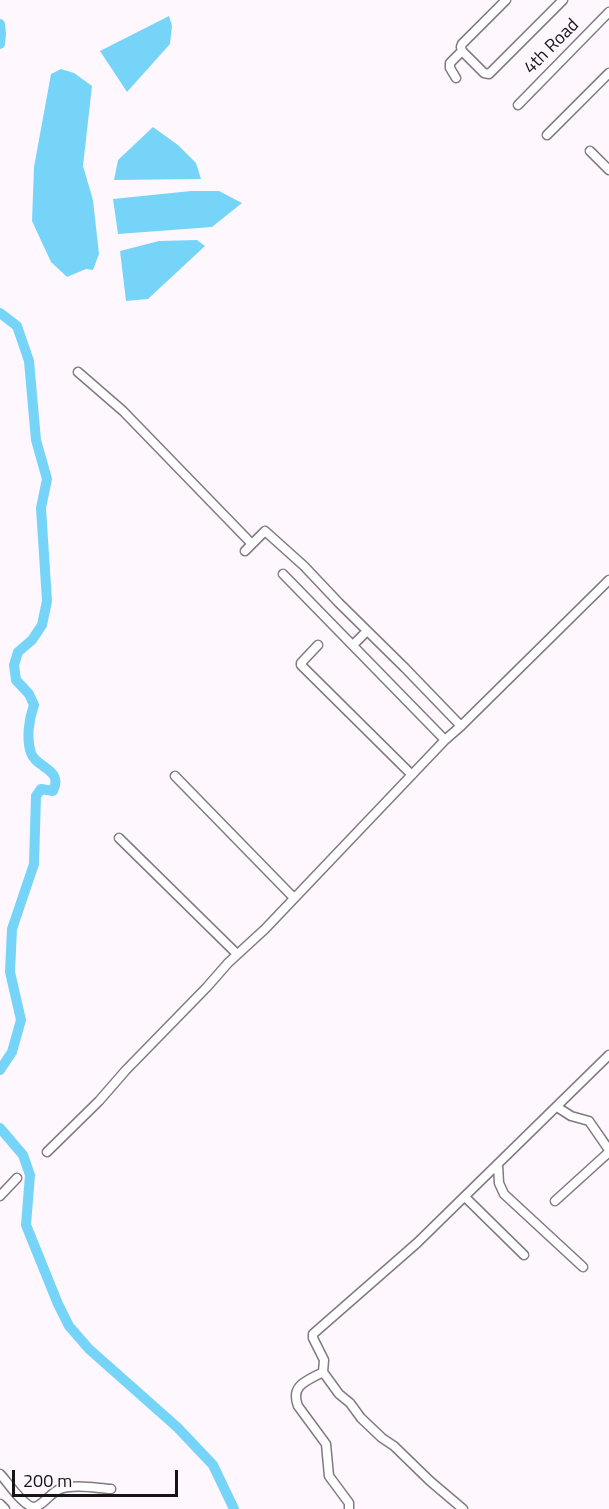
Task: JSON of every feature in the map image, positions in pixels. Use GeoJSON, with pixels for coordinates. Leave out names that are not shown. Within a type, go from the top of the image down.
{"type":"FeatureCollection","features":[{"type":"Feature","properties":{"kind":"street"},"geometry":{"type":"LineString","coordinates":[[506,0],[461,47],[462,51],[484,73],[489,74],[562,0]]}},
{"type":"Feature","properties":{"kind":"street","name":"4th Road"},"geometry":{"type":"LineString","coordinates":[[518,105],[609,12]]}},
{"type":"Feature","properties":{"kind":"street"},"geometry":{"type":"LineString","coordinates":[[456,78],[450,68],[450,63],[462,51]]}},
{"type":"Feature","properties":{"kind":"street"},"geometry":{"type":"LineString","coordinates":[[547,135],[609,73]]}},
{"type":"Feature","properties":{"kind":"street"},"geometry":{"type":"LineString","coordinates":[[590,151],[609,170]]}},
{"type":"Feature","properties":{"kind":"street"},"geometry":{"type":"LineString","coordinates":[[78,372],[123,411],[252,544]]}},
{"type":"Feature","properties":{"kind":"street"},"geometry":{"type":"LineString","coordinates":[[245,551],[265,531],[304,566],[460,726]]}},
{"type":"Feature","properties":{"kind":"street"},"geometry":{"type":"LineString","coordinates":[[283,574],[445,740]]}},
{"type":"Feature","properties":{"kind":"street"},"geometry":{"type":"LineString","coordinates":[[47,1152],[99,1101],[237,954],[259,935],[445,740],[609,580]]}},
{"type":"Feature","properties":{"kind":"street"},"geometry":{"type":"LineString","coordinates":[[353,645],[367,631]]}},
{"type":"Feature","properties":{"kind":"street"},"geometry":{"type":"LineString","coordinates":[[318,645],[301,665],[412,775]]}},
{"type":"Feature","properties":{"kind":"street"},"geometry":{"type":"LineString","coordinates":[[175,776],[294,898]]}},
{"type":"Feature","properties":{"kind":"street"},"geometry":{"type":"LineString","coordinates":[[118,838],[237,954]]}},
{"type":"Feature","properties":{"kind":"street"},"geometry":{"type":"LineString","coordinates":[[463,1509],[394,1446],[382,1438],[339,1394],[323,1372],[324,1360],[313,1338],[315,1332],[417,1243],[609,1055]]}},
{"type":"Feature","properties":{"kind":"street"},"geometry":{"type":"LineString","coordinates":[[555,1201],[609,1151],[588,1121],[571,1116],[557,1107]]}},
{"type":"Feature","properties":{"kind":"street"},"geometry":{"type":"LineString","coordinates":[[498,1165],[499,1184],[504,1194],[583,1267]]}},
{"type":"Feature","properties":{"kind":"street"},"geometry":{"type":"LineString","coordinates":[[0,1196],[17,1178]]}},
{"type":"Feature","properties":{"kind":"street"},"geometry":{"type":"LineString","coordinates":[[465,1197],[524,1255]]}},
{"type":"Feature","properties":{"kind":"street"},"geometry":{"type":"LineString","coordinates":[[323,1372],[298,1387],[295,1400],[326,1444],[329,1476],[349,1503],[349,1509]]}},
{"type":"Feature","properties":{"kind":"street"},"geometry":{"type":"LineString","coordinates":[[0,1473],[13,1491],[33,1507],[62,1488],[111,1489]]}},
{"type":"Feature","properties":{"kind":"street"},"geometry":{"type":"LineString","coordinates":[[0,1504],[5,1509]]}},
{"type":"Feature","properties":{"kind":"water"},"geometry":{"type":"Polygon","coordinates":[[[169,16],[172,26],[170,44],[127,92],[100,51],[169,16]]]}},
{"type":"Feature","properties":{"kind":"water"},"geometry":{"type":"Polygon","coordinates":[[[61,69],[74,73],[92,86],[83,166],[93,200],[99,254],[93,270],[86,269],[67,277],[51,262],[32,221],[34,167],[51,74],[61,69]]]}},
{"type":"Feature","properties":{"kind":"water"},"geometry":{"type":"Polygon","coordinates":[[[153,127],[178,145],[196,163],[201,179],[114,180],[118,160],[153,127]]]}},
{"type":"Feature","properties":{"kind":"water"},"geometry":{"type":"Polygon","coordinates":[[[191,191],[219,191],[242,203],[212,227],[118,234],[113,199],[191,191]]]}},
{"type":"Feature","properties":{"kind":"water"},"geometry":{"type":"Polygon","coordinates":[[[197,240],[205,246],[148,299],[126,301],[120,251],[159,241],[197,240]]]}},
{"type":"Feature","properties":{"kind":"waterway"},"geometry":{"type":"LineString","coordinates":[[0,24],[0,44]]}},
{"type":"Feature","properties":{"kind":"waterway"},"geometry":{"type":"LineString","coordinates":[[0,313],[17,326],[29,361],[36,440],[47,479],[41,508],[47,601],[42,625],[32,640],[18,652],[14,665],[16,680],[29,694],[34,705],[29,729],[31,753],[55,778],[53,791],[41,789],[36,796],[34,864],[12,929],[10,972],[21,1020],[12,1052],[0,1070]]}},
{"type":"Feature","properties":{"kind":"waterway"},"geometry":{"type":"LineString","coordinates":[[0,1128],[23,1155],[30,1175],[26,1225],[69,1326],[89,1349],[177,1427],[213,1465],[234,1509]]}}]}
